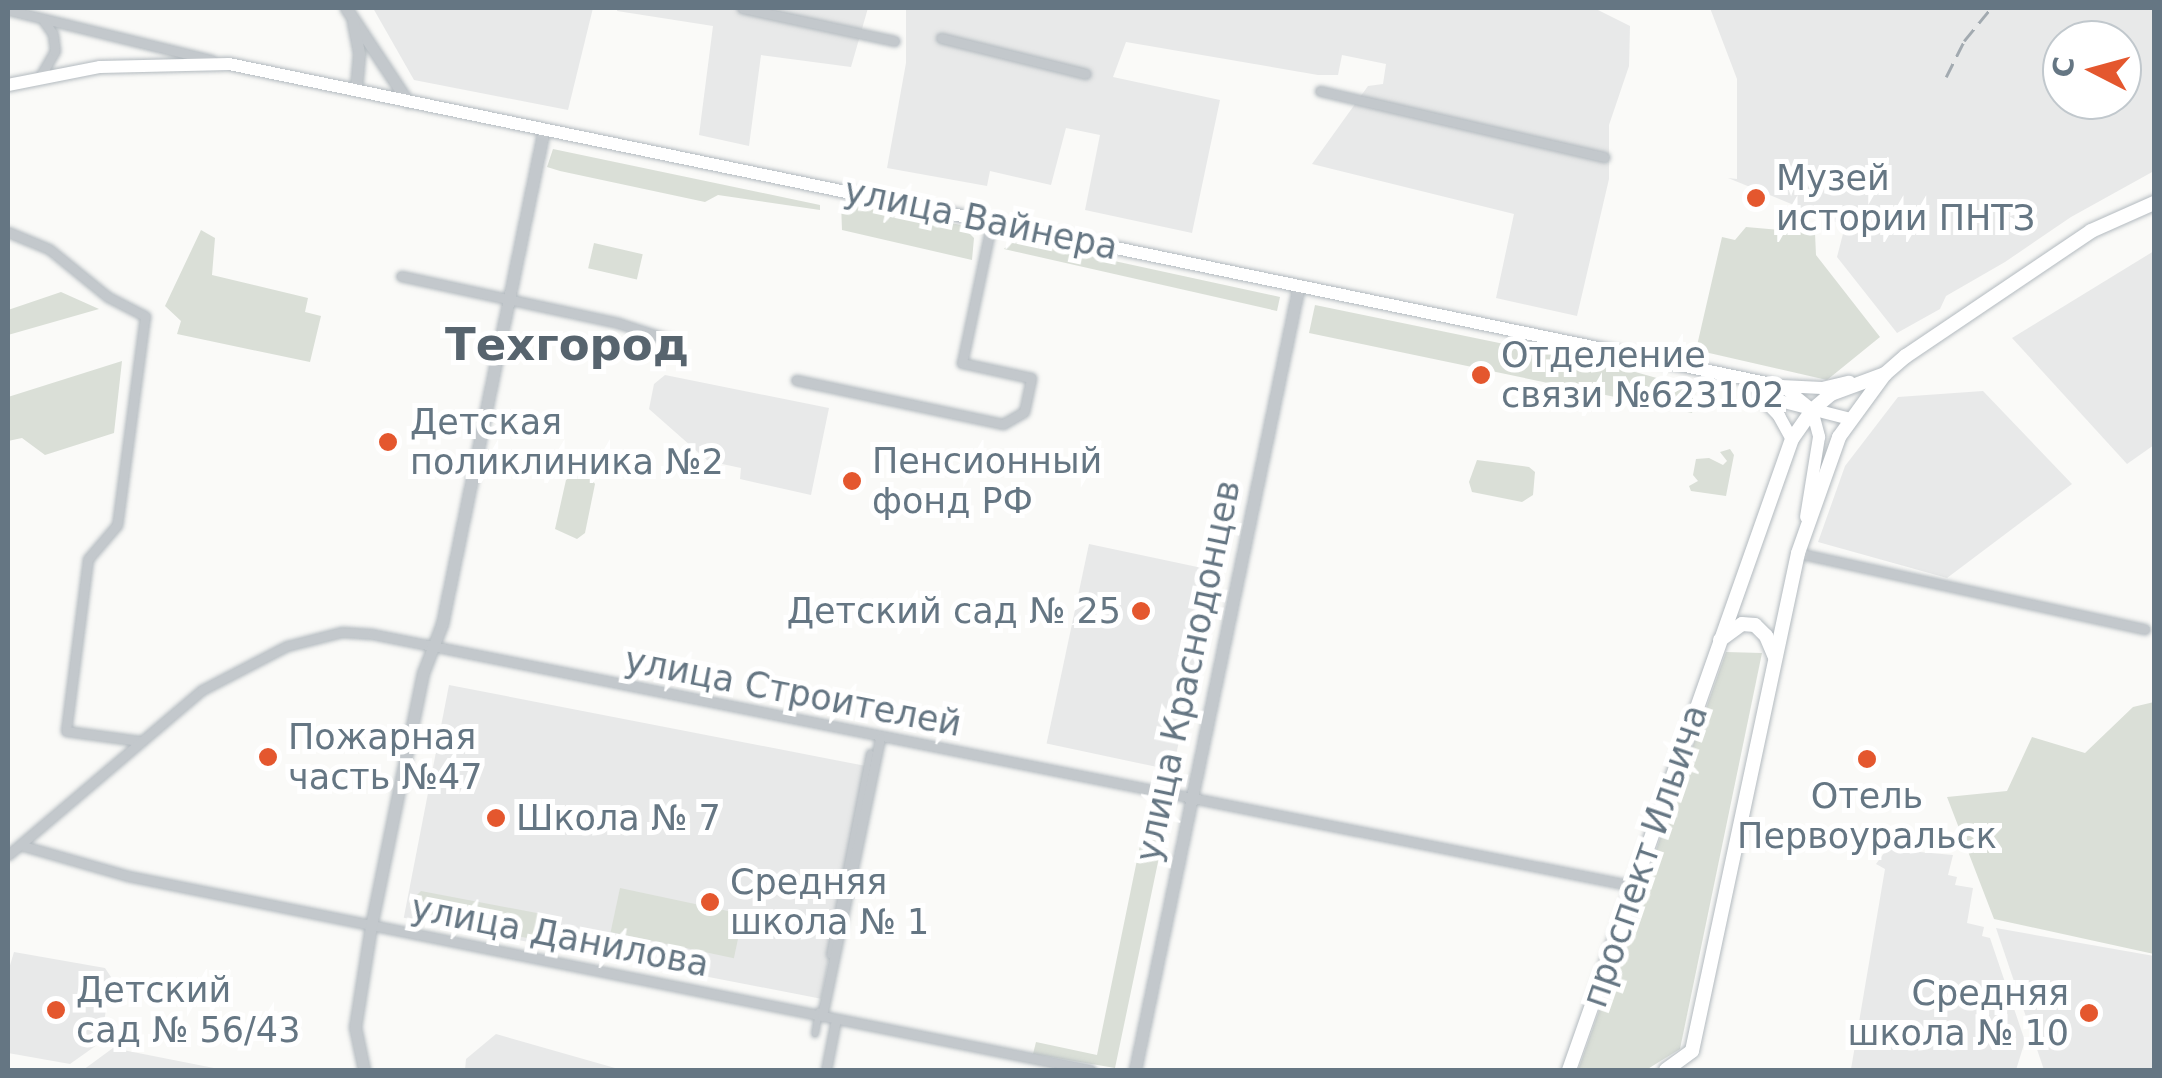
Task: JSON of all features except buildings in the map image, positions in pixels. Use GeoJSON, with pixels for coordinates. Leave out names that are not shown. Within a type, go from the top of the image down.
{"type":"FeatureCollection","features":[{"type":"Feature","properties":{"kind":"main road","name":"улица Вайнера"},"geometry":{"type":"LineString","coordinates":[[8,85],[100,66],[229,64],[1781,386],[1822,388],[1886,374]]}},
{"type":"Feature","properties":{"kind":"main road"},"geometry":{"type":"LineString","coordinates":[[1886,374],[2004,286],[2091,232],[2154,203]]}},
{"type":"Feature","properties":{"kind":"main road","name":"улица Вайнера"},"geometry":{"type":"LineString","coordinates":[[1732,374],[1780,401],[1850,419]]}},
{"type":"Feature","properties":{"kind":"main road","name":"проспект Ильича"},"geometry":{"type":"LineString","coordinates":[[1569,1070],[1792,439],[1812,410],[1838,390],[1886,374]]}},
{"type":"Feature","properties":{"kind":"main road","name":"проспект Ильича"},"geometry":{"type":"LineString","coordinates":[[1800,546],[1839,437],[1886,374]]}},
{"type":"Feature","properties":{"kind":"main road"},"geometry":{"type":"LineString","coordinates":[[1747,383],[1779,416],[1792,439]]}},
{"type":"Feature","properties":{"kind":"main road"},"geometry":{"type":"LineString","coordinates":[[1781,386],[1812,410]]}},
{"type":"Feature","properties":{"kind":"main road","name":"проспект Ильича"},"geometry":{"type":"LineString","coordinates":[[1686,1070],[1800,546],[1820,437],[1812,410]]}},
{"type":"Feature","properties":{"kind":"main road"},"geometry":{"type":"LineString","coordinates":[[1719,641],[1742,624],[1755,625],[1766,636],[1775,658]]}},
{"type":"Feature","properties":{"kind":"main road"},"geometry":{"type":"LineString","coordinates":[[1666,1070],[1692,1051]]}},
{"type":"Feature","properties":{"kind":"street"},"geometry":{"type":"LineString","coordinates":[[742,8],[894,41]]}},
{"type":"Feature","properties":{"kind":"street","name":"улица Вайнера"},"geometry":{"type":"LineString","coordinates":[[8,10],[229,64]]}},
{"type":"Feature","properties":{"kind":"street"},"geometry":{"type":"LineString","coordinates":[[349,12],[359,54],[356,90]]}},
{"type":"Feature","properties":{"kind":"street"},"geometry":{"type":"LineString","coordinates":[[349,12],[408,102]]}},
{"type":"Feature","properties":{"kind":"street"},"geometry":{"type":"LineString","coordinates":[[40,76],[55,51],[53,34],[44,21]]}},
{"type":"Feature","properties":{"kind":"street"},"geometry":{"type":"LineString","coordinates":[[942,38],[1086,74]]}},
{"type":"Feature","properties":{"kind":"street"},"geometry":{"type":"LineString","coordinates":[[1320,92],[1604,157]]}},
{"type":"Feature","properties":{"kind":"street"},"geometry":{"type":"LineString","coordinates":[[364,1070],[355,1027],[371,926],[422,673],[442,624],[544,129]]}},
{"type":"Feature","properties":{"kind":"street"},"geometry":{"type":"LineString","coordinates":[[796,380],[1003,424],[1024,412],[1031,378],[962,364],[992,220]]}},
{"type":"Feature","properties":{"kind":"street"},"geometry":{"type":"LineString","coordinates":[[8,232],[49,249],[108,297],[145,316],[117,525],[88,559],[66,731],[139,741]]}},
{"type":"Feature","properties":{"kind":"street"},"geometry":{"type":"LineString","coordinates":[[401,276],[618,323],[670,340]]}},
{"type":"Feature","properties":{"kind":"street","name":"улица Краснодонцев"},"geometry":{"type":"LineString","coordinates":[[1135,1070],[1299,285]]}},
{"type":"Feature","properties":{"kind":"street"},"geometry":{"type":"LineString","coordinates":[[1800,546],[2150,630]]}},
{"type":"Feature","properties":{"kind":"street","name":"улица Строителей"},"geometry":{"type":"LineString","coordinates":[[8,856],[202,690],[246,664],[311,638],[342,632],[372,634],[1633,886]]}},
{"type":"Feature","properties":{"kind":"street"},"geometry":{"type":"LineString","coordinates":[[815,1034],[880,738]]}},
{"type":"Feature","properties":{"kind":"street"},"geometry":{"type":"LineString","coordinates":[[820,1016],[870,753]]}},
{"type":"Feature","properties":{"kind":"street","name":"улица Данилова"},"geometry":{"type":"LineString","coordinates":[[20,845],[128,876],[1091,1070]]}},
{"type":"Feature","properties":{"kind":"street"},"geometry":{"type":"LineString","coordinates":[[826,1070],[836,1019]]}},
{"type":"Feature","properties":{"kind":"shaded area"},"geometry":{"type":"Polygon","coordinates":[[[373,8],[593,8],[568,110],[414,80],[373,8]]]}},
{"type":"Feature","properties":{"kind":"shaded area"},"geometry":{"type":"Polygon","coordinates":[[[868,8],[851,67],[761,55],[749,146],[699,135],[713,26],[617,11],[868,8]]]}},
{"type":"Feature","properties":{"kind":"shaded area"},"geometry":{"type":"Polygon","coordinates":[[[906,8],[1594,8],[1630,26],[1629,66],[1609,125],[1609,179],[1577,316],[1496,298],[1514,214],[1312,164],[1368,86],[1383,84],[1386,64],[1342,55],[1338,75],[1318,75],[1126,42],[1113,77],[1220,100],[1192,233],[1085,210],[1100,135],[1066,128],[1051,185],[990,171],[987,186],[887,168],[906,63],[906,8]]]}},
{"type":"Feature","properties":{"kind":"shaded area"},"geometry":{"type":"Polygon","coordinates":[[[1710,8],[2154,8],[2154,171],[2071,217],[1946,296],[1940,309],[1897,333],[1837,257],[1845,226],[1728,178],[1737,179],[1737,79],[1710,8]]]}},
{"type":"Feature","properties":{"kind":"shaded area"},"geometry":{"type":"Polygon","coordinates":[[[553,149],[820,205],[820,210],[718,195],[705,202],[560,171],[547,167],[553,149]]]}},
{"type":"Feature","properties":{"kind":"shaded area"},"geometry":{"type":"Polygon","coordinates":[[[841,203],[961,225],[974,238],[972,260],[842,230],[841,203]]]}},
{"type":"Feature","properties":{"kind":"shaded area"},"geometry":{"type":"Polygon","coordinates":[[[1746,227],[1815,233],[1816,255],[1880,337],[1827,380],[1696,350],[1722,237],[1735,240],[1746,227]]]}},
{"type":"Feature","properties":{"kind":"shaded area"},"geometry":{"type":"Polygon","coordinates":[[[201,230],[215,238],[212,275],[308,298],[305,312],[321,316],[310,362],[177,334],[181,321],[165,306],[201,230]]]}},
{"type":"Feature","properties":{"kind":"shaded area"},"geometry":{"type":"Polygon","coordinates":[[[1013,239],[1280,297],[1277,311],[1004,249],[1013,239]]]}},
{"type":"Feature","properties":{"kind":"shaded area"},"geometry":{"type":"Polygon","coordinates":[[[594,243],[643,254],[637,280],[588,268],[594,243]]]}},
{"type":"Feature","properties":{"kind":"shaded area"},"geometry":{"type":"Polygon","coordinates":[[[2154,251],[2154,445],[2127,464],[2012,338],[2154,251]]]}},
{"type":"Feature","properties":{"kind":"shaded area"},"geometry":{"type":"Polygon","coordinates":[[[61,292],[99,309],[8,335],[8,310],[61,292]]]}},
{"type":"Feature","properties":{"kind":"shaded area"},"geometry":{"type":"Polygon","coordinates":[[[1315,305],[1621,368],[1696,389],[1692,413],[1309,333],[1315,305]]]}},
{"type":"Feature","properties":{"kind":"shaded area"},"geometry":{"type":"Polygon","coordinates":[[[122,361],[114,433],[45,455],[22,438],[8,441],[8,397],[122,361]]]}},
{"type":"Feature","properties":{"kind":"shaded area"},"geometry":{"type":"Polygon","coordinates":[[[665,375],[829,408],[811,495],[740,479],[741,468],[708,461],[649,409],[654,384],[665,375]]]}},
{"type":"Feature","properties":{"kind":"shaded area"},"geometry":{"type":"Polygon","coordinates":[[[1983,391],[2072,484],[1947,578],[1818,542],[1845,466],[1898,397],[1983,391]]]}},
{"type":"Feature","properties":{"kind":"shaded area"},"geometry":{"type":"Polygon","coordinates":[[[1730,449],[1734,455],[1726,496],[1691,491],[1689,486],[1698,481],[1693,475],[1696,459],[1709,458],[1723,465],[1727,461],[1720,452],[1730,449]]]}},
{"type":"Feature","properties":{"kind":"shaded area"},"geometry":{"type":"Polygon","coordinates":[[[1477,460],[1529,467],[1535,472],[1533,495],[1522,502],[1472,492],[1469,482],[1477,460]]]}},
{"type":"Feature","properties":{"kind":"shaded area"},"geometry":{"type":"Polygon","coordinates":[[[573,475],[591,478],[595,484],[585,533],[577,539],[555,529],[566,480],[573,475]]]}},
{"type":"Feature","properties":{"kind":"shaded area"},"geometry":{"type":"Polygon","coordinates":[[[1089,544],[1215,571],[1173,770],[1047,744],[1089,544]]]}},
{"type":"Feature","properties":{"kind":"shaded area"},"geometry":{"type":"Polygon","coordinates":[[[1726,652],[1762,653],[1680,1049],[1646,1070],[1578,1070],[1726,652]]]}},
{"type":"Feature","properties":{"kind":"shaded area","name":"Средняя школа № 1"},"geometry":{"type":"Polygon","coordinates":[[[449,685],[866,766],[821,999],[404,918],[449,685]]]}},
{"type":"Feature","properties":{"kind":"shaded area"},"geometry":{"type":"Polygon","coordinates":[[[2154,702],[2154,954],[1994,919],[1947,797],[2007,791],[2032,737],[2085,753],[2133,707],[2154,702]]]}},
{"type":"Feature","properties":{"kind":"shaded area"},"geometry":{"type":"Polygon","coordinates":[[[1146,816],[1167,819],[1115,1068],[1033,1054],[1036,1042],[1097,1055],[1146,816]]]}},
{"type":"Feature","properties":{"kind":"shaded area"},"geometry":{"type":"Polygon","coordinates":[[[1887,849],[1953,855],[1948,875],[1957,877],[1955,885],[1973,888],[1967,923],[1984,927],[1982,936],[1990,938],[2025,1041],[2016,1070],[1851,1069],[1885,869],[1876,864],[1887,849]]]}},
{"type":"Feature","properties":{"kind":"shaded area"},"geometry":{"type":"Polygon","coordinates":[[[620,888],[743,914],[734,958],[611,932],[620,888]]]}},
{"type":"Feature","properties":{"kind":"shaded area"},"geometry":{"type":"Polygon","coordinates":[[[421,891],[558,917],[553,943],[416,916],[409,903],[421,891]]]}},
{"type":"Feature","properties":{"kind":"shaded area","name":"Средняя школа № 10"},"geometry":{"type":"Polygon","coordinates":[[[1996,928],[2154,956],[2154,1070],[2044,1070],[1996,928]]]}},
{"type":"Feature","properties":{"kind":"shaded area","name":"Детский сад № 56/43"},"geometry":{"type":"Polygon","coordinates":[[[14,952],[105,968],[111,977],[101,1042],[70,1064],[8,1053],[8,972],[14,952]]]}},
{"type":"Feature","properties":{"kind":"shaded area"},"geometry":{"type":"Polygon","coordinates":[[[496,1034],[615,1068],[465,1070],[466,1059],[496,1034]]]}},
{"type":"Feature","properties":{"kind":"shaded area"},"geometry":{"type":"Polygon","coordinates":[[[113,1048],[133,1052],[224,1070],[83,1070],[113,1048]]]}},
{"type":"Feature","properties":{"kind":"railway"},"geometry":{"type":"LineString","coordinates":[[1946,77],[1964,41],[1991,8]]}},
{"type":"Feature","properties":{"kind":"place","name":"Музей истории ПНТЗ"},"geometry":{"type":"Point","coordinates":[1756,198]}},
{"type":"Feature","properties":{"kind":"place","name":"Отделение связи №623102"},"geometry":{"type":"Point","coordinates":[1481,375]}},
{"type":"Feature","properties":{"kind":"place","name":"Детская поликлиника №2"},"geometry":{"type":"Point","coordinates":[388,442]}},
{"type":"Feature","properties":{"kind":"place","name":"Пенсионный фонд РФ"},"geometry":{"type":"Point","coordinates":[852,481]}},
{"type":"Feature","properties":{"kind":"place","name":"Детский сад № 25"},"geometry":{"type":"Point","coordinates":[1141,611]}},
{"type":"Feature","properties":{"kind":"place","name":"Пожарная часть №47"},"geometry":{"type":"Point","coordinates":[268,757]}},
{"type":"Feature","properties":{"kind":"place","name":"Отель Первоуральск"},"geometry":{"type":"Point","coordinates":[1867,759]}},
{"type":"Feature","properties":{"kind":"place","name":"Школа № 7"},"geometry":{"type":"Point","coordinates":[496,818]}},
{"type":"Feature","properties":{"kind":"place","name":"Средняя школа № 1"},"geometry":{"type":"Point","coordinates":[710,902]}},
{"type":"Feature","properties":{"kind":"place","name":"Детский сад № 56/43"},"geometry":{"type":"Point","coordinates":[56,1010]}},
{"type":"Feature","properties":{"kind":"place","name":"Средняя школа № 10"},"geometry":{"type":"Point","coordinates":[2089,1013]}},
{"type":"Feature","properties":{"kind":"district","name":"Техгород"},"geometry":{"type":"Point","coordinates":[567,345]}}]}
